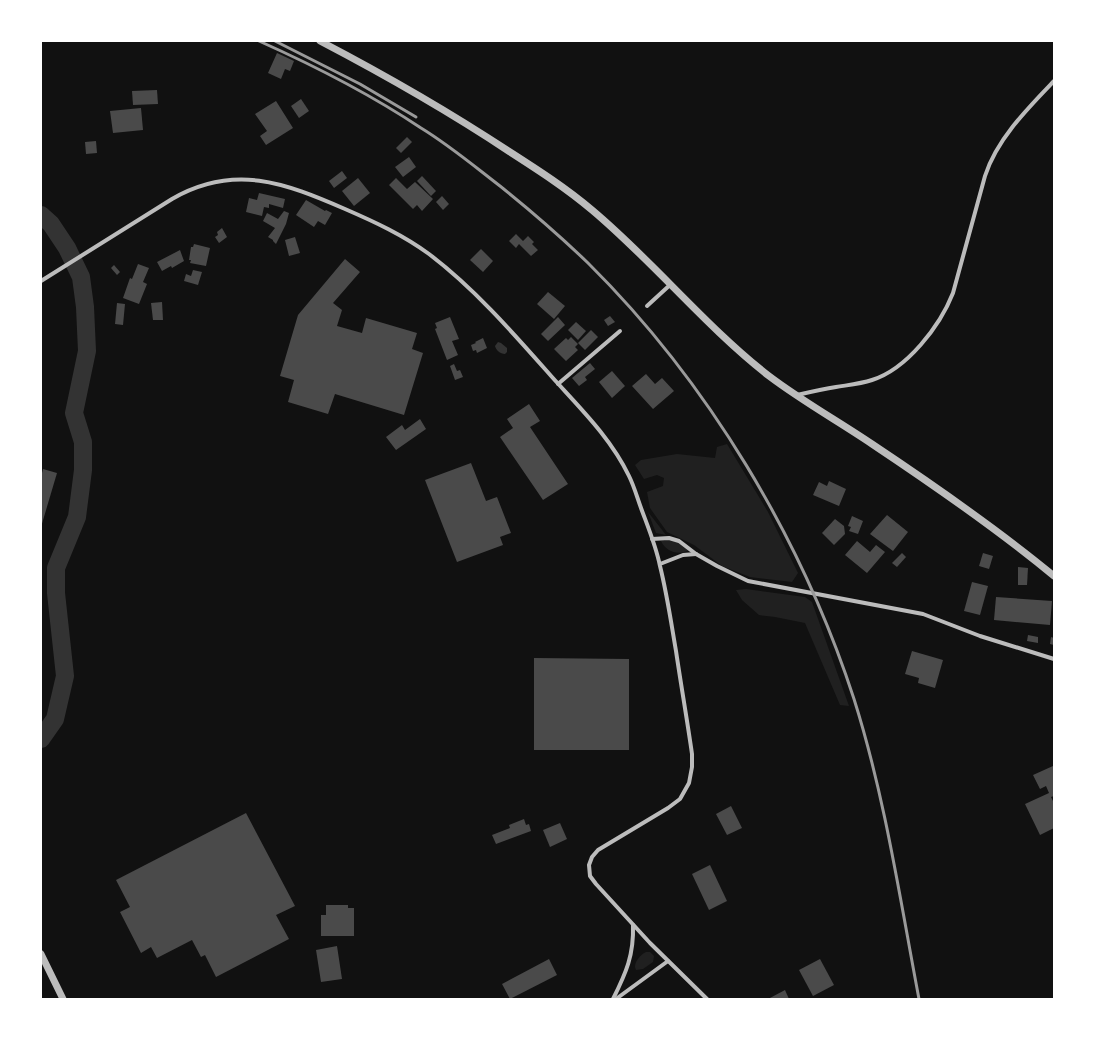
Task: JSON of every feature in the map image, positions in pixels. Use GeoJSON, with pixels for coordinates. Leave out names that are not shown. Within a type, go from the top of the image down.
{"type":"FeatureCollection","features":[{"type":"Feature","properties":{"kind":"street"},"geometry":{"type":"LineString","coordinates":[[320,41],[440,107],[544,174],[599,216],[749,359],[796,395],[956,501],[1054,576]]}},
{"type":"Feature","properties":{"kind":"street"},"geometry":{"type":"LineString","coordinates":[[796,395],[872,380],[885,375],[900,365],[922,343],[949,304],[985,176],[991,160],[1016,124],[1054,80]]}},
{"type":"Feature","properties":{"kind":"street"},"geometry":{"type":"LineString","coordinates":[[41,281],[178,196],[200,186],[224,180],[246,179],[265,181],[311,195],[362,216],[403,237],[426,252],[469,289],[511,332],[589,419],[620,458],[632,482],[660,564],[666,590],[692,754],[690,778],[685,792],[677,802],[598,850],[592,857],[589,864],[590,876],[668,962],[707,999]]}},
{"type":"Feature","properties":{"kind":"street"},"geometry":{"type":"LineString","coordinates":[[648,306],[670,284]]}},
{"type":"Feature","properties":{"kind":"street"},"geometry":{"type":"LineString","coordinates":[[558,384],[620,331]]}},
{"type":"Feature","properties":{"kind":"street"},"geometry":{"type":"LineString","coordinates":[[652,539],[672,539],[684,544],[696,554],[743,579],[860,603],[924,614],[976,634],[1054,659]]}},
{"type":"Feature","properties":{"kind":"street"},"geometry":{"type":"LineString","coordinates":[[660,564],[683,554],[696,554]]}},
{"type":"Feature","properties":{"kind":"street"},"geometry":{"type":"LineString","coordinates":[[615,999],[629,962],[633,945],[633,924]]}},
{"type":"Feature","properties":{"kind":"street"},"geometry":{"type":"LineString","coordinates":[[41,954],[63,999]]}},
{"type":"Feature","properties":{"kind":"street"},"geometry":{"type":"LineString","coordinates":[[615,999],[668,962]]}},
{"type":"Feature","properties":{"kind":"shaded area"},"geometry":{"type":"Polygon","coordinates":[[[498,342],[507,348],[507,352],[505,354],[500,353],[496,349],[495,346],[498,342]]]}},
{"type":"Feature","properties":{"kind":"shaded area"},"geometry":{"type":"Polygon","coordinates":[[[727,444],[768,512],[798,573],[792,582],[750,577],[722,566],[694,545],[667,532],[650,508],[647,492],[663,486],[664,478],[657,475],[644,479],[635,465],[641,460],[677,454],[715,458],[717,447],[727,444]]]}},
{"type":"Feature","properties":{"kind":"shaded area"},"geometry":{"type":"Polygon","coordinates":[[[648,512],[666,535],[656,533],[648,512]]]}},
{"type":"Feature","properties":{"kind":"shaded area"},"geometry":{"type":"Polygon","coordinates":[[[666,540],[679,543],[689,550],[681,553],[673,552],[663,545],[661,541],[666,540]]]}},
{"type":"Feature","properties":{"kind":"shaded area"},"geometry":{"type":"Polygon","coordinates":[[[746,589],[805,597],[812,602],[849,706],[840,705],[805,623],[759,615],[742,600],[736,590],[746,589]]]}},
{"type":"Feature","properties":{"kind":"shaded area"},"geometry":{"type":"Polygon","coordinates":[[[646,952],[650,952],[654,956],[653,962],[643,969],[636,970],[635,965],[637,960],[646,952]]]}},
{"type":"Feature","properties":{"kind":"building"},"geometry":{"type":"Polygon","coordinates":[[[277,53],[294,61],[290,71],[285,69],[281,79],[268,73],[277,53]]]}},
{"type":"Feature","properties":{"kind":"building"},"geometry":{"type":"Polygon","coordinates":[[[157,90],[158,104],[133,105],[132,91],[157,90]]]}},
{"type":"Feature","properties":{"kind":"building"},"geometry":{"type":"Polygon","coordinates":[[[301,99],[309,111],[299,118],[291,106],[301,99]]]}},
{"type":"Feature","properties":{"kind":"building"},"geometry":{"type":"Polygon","coordinates":[[[276,101],[293,128],[266,145],[260,136],[267,131],[255,114],[276,101]]]}},
{"type":"Feature","properties":{"kind":"building"},"geometry":{"type":"Polygon","coordinates":[[[141,108],[143,130],[113,133],[110,111],[141,108]]]}},
{"type":"Feature","properties":{"kind":"building"},"geometry":{"type":"Polygon","coordinates":[[[407,137],[412,142],[401,153],[396,148],[407,137]]]}},
{"type":"Feature","properties":{"kind":"building"},"geometry":{"type":"Polygon","coordinates":[[[96,141],[97,153],[86,154],[85,142],[96,141]]]}},
{"type":"Feature","properties":{"kind":"building"},"geometry":{"type":"Polygon","coordinates":[[[409,157],[416,167],[403,177],[395,167],[409,157]]]}},
{"type":"Feature","properties":{"kind":"building"},"geometry":{"type":"Polygon","coordinates":[[[342,171],[347,178],[334,188],[329,181],[342,171]]]}},
{"type":"Feature","properties":{"kind":"building"},"geometry":{"type":"Polygon","coordinates":[[[422,176],[436,191],[431,196],[417,181],[422,176]]]}},
{"type":"Feature","properties":{"kind":"building"},"geometry":{"type":"Polygon","coordinates":[[[358,178],[370,193],[354,206],[342,191],[358,178]]]}},
{"type":"Feature","properties":{"kind":"building"},"geometry":{"type":"Polygon","coordinates":[[[396,178],[407,189],[415,182],[433,199],[422,211],[417,205],[413,209],[389,185],[396,178]]]}},
{"type":"Feature","properties":{"kind":"building"},"geometry":{"type":"Polygon","coordinates":[[[259,193],[285,199],[283,208],[269,204],[269,208],[264,207],[262,216],[246,212],[249,198],[257,200],[259,193]]]}},
{"type":"Feature","properties":{"kind":"building"},"geometry":{"type":"Polygon","coordinates":[[[442,196],[449,204],[443,210],[436,202],[442,196]]]}},
{"type":"Feature","properties":{"kind":"building"},"geometry":{"type":"Polygon","coordinates":[[[306,200],[325,211],[326,210],[332,213],[325,225],[318,221],[314,227],[296,215],[306,200]]]}},
{"type":"Feature","properties":{"kind":"building"},"geometry":{"type":"Polygon","coordinates":[[[284,211],[289,213],[286,224],[276,244],[268,237],[275,228],[263,221],[267,213],[278,219],[284,211]]]}},
{"type":"Feature","properties":{"kind":"building"},"geometry":{"type":"Polygon","coordinates":[[[222,228],[227,237],[219,243],[215,237],[218,235],[217,232],[222,228]]]}},
{"type":"Feature","properties":{"kind":"building"},"geometry":{"type":"Polygon","coordinates":[[[516,234],[523,241],[528,236],[534,242],[532,244],[538,250],[531,256],[519,244],[516,248],[509,241],[516,234]]]}},
{"type":"Feature","properties":{"kind":"building"},"geometry":{"type":"Polygon","coordinates":[[[295,237],[300,253],[289,256],[285,240],[295,237]]]}},
{"type":"Feature","properties":{"kind":"building"},"geometry":{"type":"Polygon","coordinates":[[[194,244],[210,248],[206,266],[190,263],[191,247],[193,247],[194,244]]]}},
{"type":"Feature","properties":{"kind":"building"},"geometry":{"type":"Polygon","coordinates":[[[481,249],[493,261],[483,272],[470,260],[481,249]]]}},
{"type":"Feature","properties":{"kind":"building"},"geometry":{"type":"Polygon","coordinates":[[[180,250],[184,261],[172,268],[171,266],[162,271],[157,262],[180,250]]]}},
{"type":"Feature","properties":{"kind":"building"},"geometry":{"type":"Polygon","coordinates":[[[345,259],[360,272],[333,303],[342,310],[337,326],[362,333],[366,318],[417,333],[412,349],[423,353],[404,415],[335,394],[328,414],[288,402],[294,380],[280,376],[298,315],[345,259]]]}},
{"type":"Feature","properties":{"kind":"building"},"geometry":{"type":"Polygon","coordinates":[[[138,264],[149,268],[143,282],[147,284],[139,304],[123,298],[130,278],[132,279],[138,264]]]}},
{"type":"Feature","properties":{"kind":"building"},"geometry":{"type":"Polygon","coordinates":[[[114,265],[120,272],[117,275],[111,268],[114,265]]]}},
{"type":"Feature","properties":{"kind":"building"},"geometry":{"type":"Polygon","coordinates":[[[193,270],[202,272],[198,285],[184,281],[186,274],[191,276],[193,270]]]}},
{"type":"Feature","properties":{"kind":"building"},"geometry":{"type":"Polygon","coordinates":[[[548,292],[565,306],[554,319],[537,304],[548,292]]]}},
{"type":"Feature","properties":{"kind":"building"},"geometry":{"type":"Polygon","coordinates":[[[162,302],[163,320],[153,320],[151,303],[162,302]]]}},
{"type":"Feature","properties":{"kind":"building"},"geometry":{"type":"Polygon","coordinates":[[[117,303],[125,304],[123,325],[115,324],[117,303]]]}},
{"type":"Feature","properties":{"kind":"building"},"geometry":{"type":"Polygon","coordinates":[[[610,316],[615,322],[608,326],[604,320],[610,316]]]}},
{"type":"Feature","properties":{"kind":"building"},"geometry":{"type":"Polygon","coordinates":[[[450,317],[459,339],[452,341],[458,355],[447,360],[435,329],[437,328],[435,323],[450,317]]]}},
{"type":"Feature","properties":{"kind":"building"},"geometry":{"type":"Polygon","coordinates":[[[558,317],[565,325],[548,341],[541,334],[558,317]]]}},
{"type":"Feature","properties":{"kind":"building"},"geometry":{"type":"Polygon","coordinates":[[[576,322],[586,331],[578,340],[568,330],[576,322]]]}},
{"type":"Feature","properties":{"kind":"building"},"geometry":{"type":"Polygon","coordinates":[[[591,330],[598,337],[585,350],[578,343],[591,330]]]}},
{"type":"Feature","properties":{"kind":"building"},"geometry":{"type":"Polygon","coordinates":[[[571,337],[578,344],[575,347],[578,350],[566,361],[554,349],[566,338],[568,340],[571,337]]]}},
{"type":"Feature","properties":{"kind":"building"},"geometry":{"type":"Polygon","coordinates":[[[483,338],[487,348],[477,353],[476,350],[473,351],[471,345],[483,338]]]}},
{"type":"Feature","properties":{"kind":"building"},"geometry":{"type":"Polygon","coordinates":[[[590,363],[595,369],[585,377],[587,380],[579,386],[572,378],[590,363]]]}},
{"type":"Feature","properties":{"kind":"building"},"geometry":{"type":"Polygon","coordinates":[[[454,364],[457,371],[460,370],[463,377],[455,380],[450,366],[454,364]]]}},
{"type":"Feature","properties":{"kind":"building"},"geometry":{"type":"Polygon","coordinates":[[[612,371],[625,386],[612,398],[599,382],[612,371]]]}},
{"type":"Feature","properties":{"kind":"building"},"geometry":{"type":"Polygon","coordinates":[[[646,374],[655,384],[662,378],[674,391],[653,409],[632,386],[646,374]]]}},
{"type":"Feature","properties":{"kind":"building"},"geometry":{"type":"Polygon","coordinates":[[[529,404],[540,421],[530,427],[568,484],[543,500],[500,437],[513,428],[507,419],[529,404]]]}},
{"type":"Feature","properties":{"kind":"building"},"geometry":{"type":"Polygon","coordinates":[[[420,419],[426,429],[396,450],[386,437],[402,425],[405,430],[420,419]]]}},
{"type":"Feature","properties":{"kind":"building"},"geometry":{"type":"Polygon","coordinates":[[[471,463],[486,501],[497,497],[511,533],[500,537],[503,545],[457,562],[425,480],[471,463]]]}},
{"type":"Feature","properties":{"kind":"building"},"geometry":{"type":"Polygon","coordinates":[[[43,469],[57,473],[41,527],[41,477],[43,469]]]}},
{"type":"Feature","properties":{"kind":"building"},"geometry":{"type":"Polygon","coordinates":[[[829,481],[846,489],[839,506],[813,495],[819,482],[827,486],[829,481]]]}},
{"type":"Feature","properties":{"kind":"building"},"geometry":{"type":"Polygon","coordinates":[[[887,515],[908,532],[893,551],[870,534],[887,515]]]}},
{"type":"Feature","properties":{"kind":"building"},"geometry":{"type":"Polygon","coordinates":[[[852,516],[863,521],[858,534],[849,531],[851,527],[848,526],[852,516]]]}},
{"type":"Feature","properties":{"kind":"building"},"geometry":{"type":"Polygon","coordinates":[[[835,519],[844,526],[845,534],[834,545],[822,533],[835,519]]]}},
{"type":"Feature","properties":{"kind":"building"},"geometry":{"type":"Polygon","coordinates":[[[857,541],[870,552],[876,545],[885,552],[867,573],[845,555],[857,541]]]}},
{"type":"Feature","properties":{"kind":"building"},"geometry":{"type":"Polygon","coordinates":[[[902,553],[906,557],[897,567],[892,563],[902,553]]]}},
{"type":"Feature","properties":{"kind":"building"},"geometry":{"type":"Polygon","coordinates":[[[983,553],[993,556],[989,569],[979,566],[983,553]]]}},
{"type":"Feature","properties":{"kind":"building"},"geometry":{"type":"Polygon","coordinates":[[[1018,567],[1028,568],[1027,585],[1018,585],[1018,567]]]}},
{"type":"Feature","properties":{"kind":"building"},"geometry":{"type":"Polygon","coordinates":[[[972,582],[988,586],[980,615],[964,611],[972,582]]]}},
{"type":"Feature","properties":{"kind":"building"},"geometry":{"type":"Polygon","coordinates":[[[996,597],[1052,601],[1050,625],[994,620],[996,597]]]}},
{"type":"Feature","properties":{"kind":"building"},"geometry":{"type":"Polygon","coordinates":[[[1028,635],[1038,637],[1038,643],[1027,641],[1028,635]]]}},
{"type":"Feature","properties":{"kind":"building"},"geometry":{"type":"Polygon","coordinates":[[[1051,637],[1054,638],[1054,645],[1050,644],[1051,637]]]}},
{"type":"Feature","properties":{"kind":"building"},"geometry":{"type":"Polygon","coordinates":[[[912,651],[943,660],[935,688],[918,683],[919,678],[905,674],[912,651]]]}},
{"type":"Feature","properties":{"kind":"building"},"geometry":{"type":"Polygon","coordinates":[[[534,658],[629,659],[629,750],[534,750],[534,658]]]}},
{"type":"Feature","properties":{"kind":"building"},"geometry":{"type":"Polygon","coordinates":[[[1053,766],[1054,796],[1051,797],[1054,803],[1054,828],[1040,835],[1025,804],[1049,793],[1046,786],[1040,789],[1033,775],[1053,766]]]}},
{"type":"Feature","properties":{"kind":"building"},"geometry":{"type":"Polygon","coordinates":[[[731,806],[742,828],[727,835],[716,814],[731,806]]]}},
{"type":"Feature","properties":{"kind":"building"},"geometry":{"type":"Polygon","coordinates":[[[246,813],[295,906],[276,915],[289,939],[216,977],[205,955],[201,957],[192,940],[157,958],[151,947],[141,953],[120,912],[130,907],[116,880],[246,813]]]}},
{"type":"Feature","properties":{"kind":"building"},"geometry":{"type":"Polygon","coordinates":[[[524,819],[526,825],[529,824],[531,831],[496,844],[492,835],[510,828],[509,825],[524,819]]]}},
{"type":"Feature","properties":{"kind":"building"},"geometry":{"type":"Polygon","coordinates":[[[560,823],[567,839],[550,847],[543,830],[560,823]]]}},
{"type":"Feature","properties":{"kind":"building"},"geometry":{"type":"Polygon","coordinates":[[[710,865],[727,901],[709,910],[692,874],[710,865]]]}},
{"type":"Feature","properties":{"kind":"building"},"geometry":{"type":"Polygon","coordinates":[[[326,905],[348,905],[348,908],[354,908],[354,936],[321,936],[321,915],[326,915],[326,905]]]}},
{"type":"Feature","properties":{"kind":"building"},"geometry":{"type":"Polygon","coordinates":[[[337,946],[342,979],[321,982],[316,950],[337,946]]]}},
{"type":"Feature","properties":{"kind":"building"},"geometry":{"type":"Polygon","coordinates":[[[549,959],[557,975],[510,999],[502,984],[549,959]]]}},
{"type":"Feature","properties":{"kind":"building"},"geometry":{"type":"Polygon","coordinates":[[[820,959],[834,985],[813,996],[799,970],[820,959]]]}},
{"type":"Feature","properties":{"kind":"building"},"geometry":{"type":"Polygon","coordinates":[[[785,990],[789,999],[768,999],[785,990]]]}},
{"type":"Feature","properties":{"kind":"waterway"},"geometry":{"type":"LineString","coordinates":[[41,215],[51,224],[67,248],[81,277],[85,307],[87,351],[74,413],[83,442],[83,470],[77,517],[56,568],[56,593],[65,676],[55,719],[41,739]]}},
{"type":"Feature","properties":{"kind":"railway"},"geometry":{"type":"LineString","coordinates":[[259,41],[342,81],[402,116],[471,163],[511,195],[545,223],[588,263],[632,309],[673,359],[711,411],[779,522],[833,639],[854,699],[875,773],[919,999]]}},
{"type":"Feature","properties":{"kind":"railway"},"geometry":{"type":"LineString","coordinates":[[275,41],[360,84],[416,117]]}}]}
